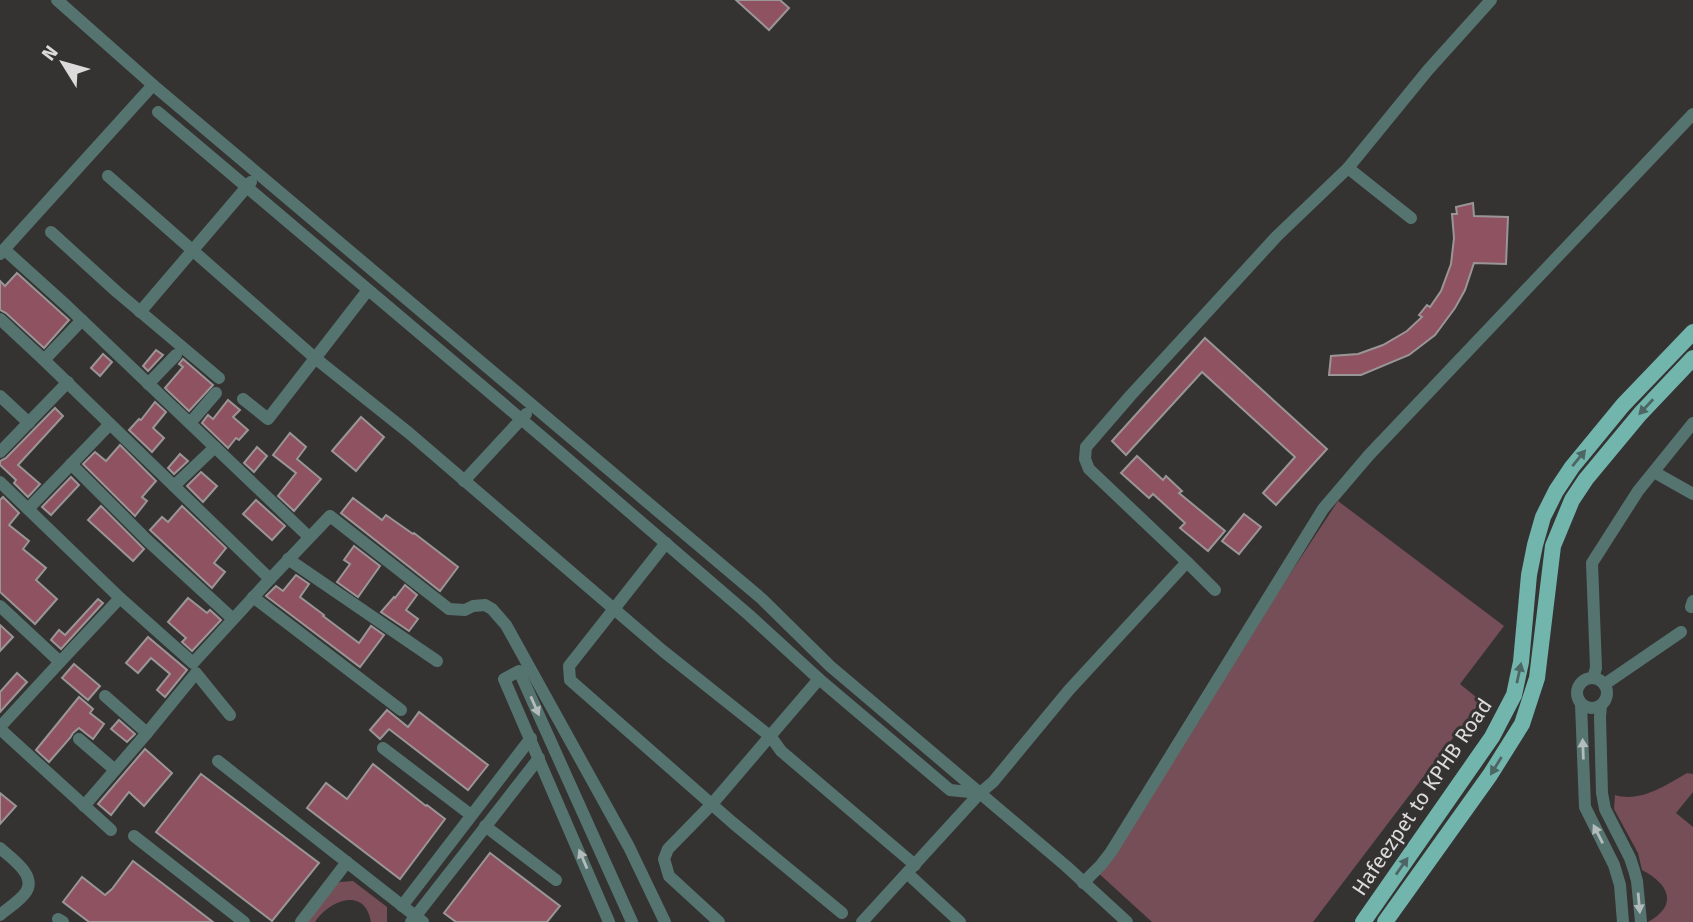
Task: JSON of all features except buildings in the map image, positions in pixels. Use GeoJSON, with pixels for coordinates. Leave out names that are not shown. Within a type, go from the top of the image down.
{"type":"FeatureCollection","features":[{"type":"Feature","properties":{"kind":"main road","name":"Hafeezpet to KPHB Road"},"geometry":{"type":"LineString","coordinates":[[1363,922],[1492,737],[1514,695],[1521,662],[1535,545],[1543,517],[1556,491],[1572,467],[1623,405],[1693,332]]}},
{"type":"Feature","properties":{"kind":"main road"},"geometry":{"type":"LineString","coordinates":[[1385,922],[1490,775],[1522,724],[1537,678],[1553,546],[1572,500],[1640,414],[1693,358]]}},
{"type":"Feature","properties":{"kind":"street"},"geometry":{"type":"LineString","coordinates":[[57,0],[153,85],[762,599],[830,666],[1066,866],[1127,922]]}},
{"type":"Feature","properties":{"kind":"street"},"geometry":{"type":"LineString","coordinates":[[1216,590],[1089,469],[1086,447],[1277,236],[1348,168],[1428,70],[1492,0]]}},
{"type":"Feature","properties":{"kind":"street"},"geometry":{"type":"LineString","coordinates":[[153,85],[2,252],[82,320],[309,537]]}},
{"type":"Feature","properties":{"kind":"street"},"geometry":{"type":"LineString","coordinates":[[158,112],[666,543],[819,679],[950,790],[980,793]]}},
{"type":"Feature","properties":{"kind":"street"},"geometry":{"type":"LineString","coordinates":[[1083,883],[1111,852],[1323,509],[1369,455],[1693,114]]}},
{"type":"Feature","properties":{"kind":"street"},"geometry":{"type":"LineString","coordinates":[[1348,168],[1411,218]]}},
{"type":"Feature","properties":{"kind":"street"},"geometry":{"type":"LineString","coordinates":[[140,312],[258,173]]}},
{"type":"Feature","properties":{"kind":"street"},"geometry":{"type":"LineString","coordinates":[[108,176],[315,358],[409,433],[614,610],[771,737],[781,751],[911,869],[960,922]]}},
{"type":"Feature","properties":{"kind":"street"},"geometry":{"type":"LineString","coordinates":[[51,232],[219,378]]}},
{"type":"Feature","properties":{"kind":"street"},"geometry":{"type":"LineString","coordinates":[[243,399],[268,419],[368,290]]}},
{"type":"Feature","properties":{"kind":"street"},"geometry":{"type":"LineString","coordinates":[[0,319],[270,579]]}},
{"type":"Feature","properties":{"kind":"street"},"geometry":{"type":"LineString","coordinates":[[44,359],[82,320]]}},
{"type":"Feature","properties":{"kind":"street"},"geometry":{"type":"LineString","coordinates":[[148,384],[176,355]]}},
{"type":"Feature","properties":{"kind":"street"},"geometry":{"type":"LineString","coordinates":[[0,452],[68,383]]}},
{"type":"Feature","properties":{"kind":"street"},"geometry":{"type":"LineString","coordinates":[[190,423],[216,393]]}},
{"type":"Feature","properties":{"kind":"street"},"geometry":{"type":"LineString","coordinates":[[0,396],[29,423]]}},
{"type":"Feature","properties":{"kind":"street"},"geometry":{"type":"LineString","coordinates":[[464,481],[533,406]]}},
{"type":"Feature","properties":{"kind":"street"},"geometry":{"type":"LineString","coordinates":[[1599,681],[1596,668],[1592,563],[1638,491],[1693,423]]}},
{"type":"Feature","properties":{"kind":"street"},"geometry":{"type":"LineString","coordinates":[[29,509],[110,424]]}},
{"type":"Feature","properties":{"kind":"street"},"geometry":{"type":"LineString","coordinates":[[174,485],[215,447]]}},
{"type":"Feature","properties":{"kind":"street"},"geometry":{"type":"LineString","coordinates":[[71,464],[148,541],[233,619]]}},
{"type":"Feature","properties":{"kind":"street"},"geometry":{"type":"LineString","coordinates":[[1654,472],[1693,495]]}},
{"type":"Feature","properties":{"kind":"street"},"geometry":{"type":"LineString","coordinates":[[0,482],[195,668],[230,715]]}},
{"type":"Feature","properties":{"kind":"street"},"geometry":{"type":"LineString","coordinates":[[84,806],[147,733],[233,619],[330,516],[449,608],[465,610],[485,605],[506,625],[629,847],[665,922]]}},
{"type":"Feature","properties":{"kind":"street"},"geometry":{"type":"LineString","coordinates":[[666,543],[569,666],[570,680],[733,823],[842,913]]}},
{"type":"Feature","properties":{"kind":"street"},"geometry":{"type":"LineString","coordinates":[[695,568],[707,552]]}},
{"type":"Feature","properties":{"kind":"street"},"geometry":{"type":"LineString","coordinates":[[288,559],[437,661]]}},
{"type":"Feature","properties":{"kind":"street"},"geometry":{"type":"LineString","coordinates":[[862,922],[993,782],[1069,690],[1186,562]]}},
{"type":"Feature","properties":{"kind":"street"},"geometry":{"type":"LineString","coordinates":[[253,597],[401,710]]}},
{"type":"Feature","properties":{"kind":"street"},"geometry":{"type":"LineString","coordinates":[[111,830],[0,728],[120,598]]}},
{"type":"Feature","properties":{"kind":"street"},"geometry":{"type":"LineString","coordinates":[[0,606],[60,662]]}},
{"type":"Feature","properties":{"kind":"street"},"geometry":{"type":"LineString","coordinates":[[1599,681],[1681,632]]}},
{"type":"Feature","properties":{"kind":"street"},"geometry":{"type":"LineString","coordinates":[[609,922],[504,679],[519,671],[632,922]]}},
{"type":"Feature","properties":{"kind":"street"},"geometry":{"type":"LineString","coordinates":[[1581,704],[1593,708],[1601,705],[1607,698],[1607,688],[1599,681],[1588,678],[1580,684],[1577,694],[1581,704],[1585,807],[1614,865],[1620,885],[1623,922]]}},
{"type":"Feature","properties":{"kind":"street"},"geometry":{"type":"LineString","coordinates":[[719,922],[669,876],[664,859],[668,849],[712,804],[819,679]]}},
{"type":"Feature","properties":{"kind":"street"},"geometry":{"type":"LineString","coordinates":[[105,696],[147,733]]}},
{"type":"Feature","properties":{"kind":"street"},"geometry":{"type":"LineString","coordinates":[[1601,705],[1602,793],[1605,809],[1634,870],[1641,922]]}},
{"type":"Feature","properties":{"kind":"street"},"geometry":{"type":"LineString","coordinates":[[402,906],[531,738]]}},
{"type":"Feature","properties":{"kind":"street"},"geometry":{"type":"LineString","coordinates":[[79,740],[115,770]]}},
{"type":"Feature","properties":{"kind":"street"},"geometry":{"type":"LineString","coordinates":[[383,748],[471,815]]}},
{"type":"Feature","properties":{"kind":"street"},"geometry":{"type":"LineString","coordinates":[[218,761],[402,906],[416,920],[539,758]]}},
{"type":"Feature","properties":{"kind":"street"},"geometry":{"type":"LineString","coordinates":[[485,826],[556,880]]}},
{"type":"Feature","properties":{"kind":"street"},"geometry":{"type":"LineString","coordinates":[[134,836],[244,922]]}},
{"type":"Feature","properties":{"kind":"street"},"geometry":{"type":"LineString","coordinates":[[0,848],[25,871],[29,884],[26,892],[0,915]]}},
{"type":"Feature","properties":{"kind":"street"},"geometry":{"type":"LineString","coordinates":[[301,922],[347,862]]}},
{"type":"Feature","properties":{"kind":"street"},"geometry":{"type":"LineString","coordinates":[[1617,876],[1634,870]]}},
{"type":"Feature","properties":{"kind":"shaded area"},"geometry":{"type":"Polygon","coordinates":[[[1338,501],[1504,626],[1460,684],[1481,701],[1313,922],[1152,922],[1095,870],[1338,501]]]}},
{"type":"Feature","properties":{"kind":"shaded area"},"geometry":{"type":"Polygon","coordinates":[[[1687,773],[1693,774],[1693,792],[1676,813],[1693,827],[1693,922],[1648,922],[1664,909],[1667,895],[1659,882],[1642,870],[1638,853],[1614,809],[1615,795],[1643,795],[1687,773]]]}},
{"type":"Feature","properties":{"kind":"shaded area"},"geometry":{"type":"Polygon","coordinates":[[[353,881],[387,907],[387,922],[371,922],[362,904],[346,900],[329,908],[315,922],[305,922],[332,887],[340,882],[353,881]]]}}]}
